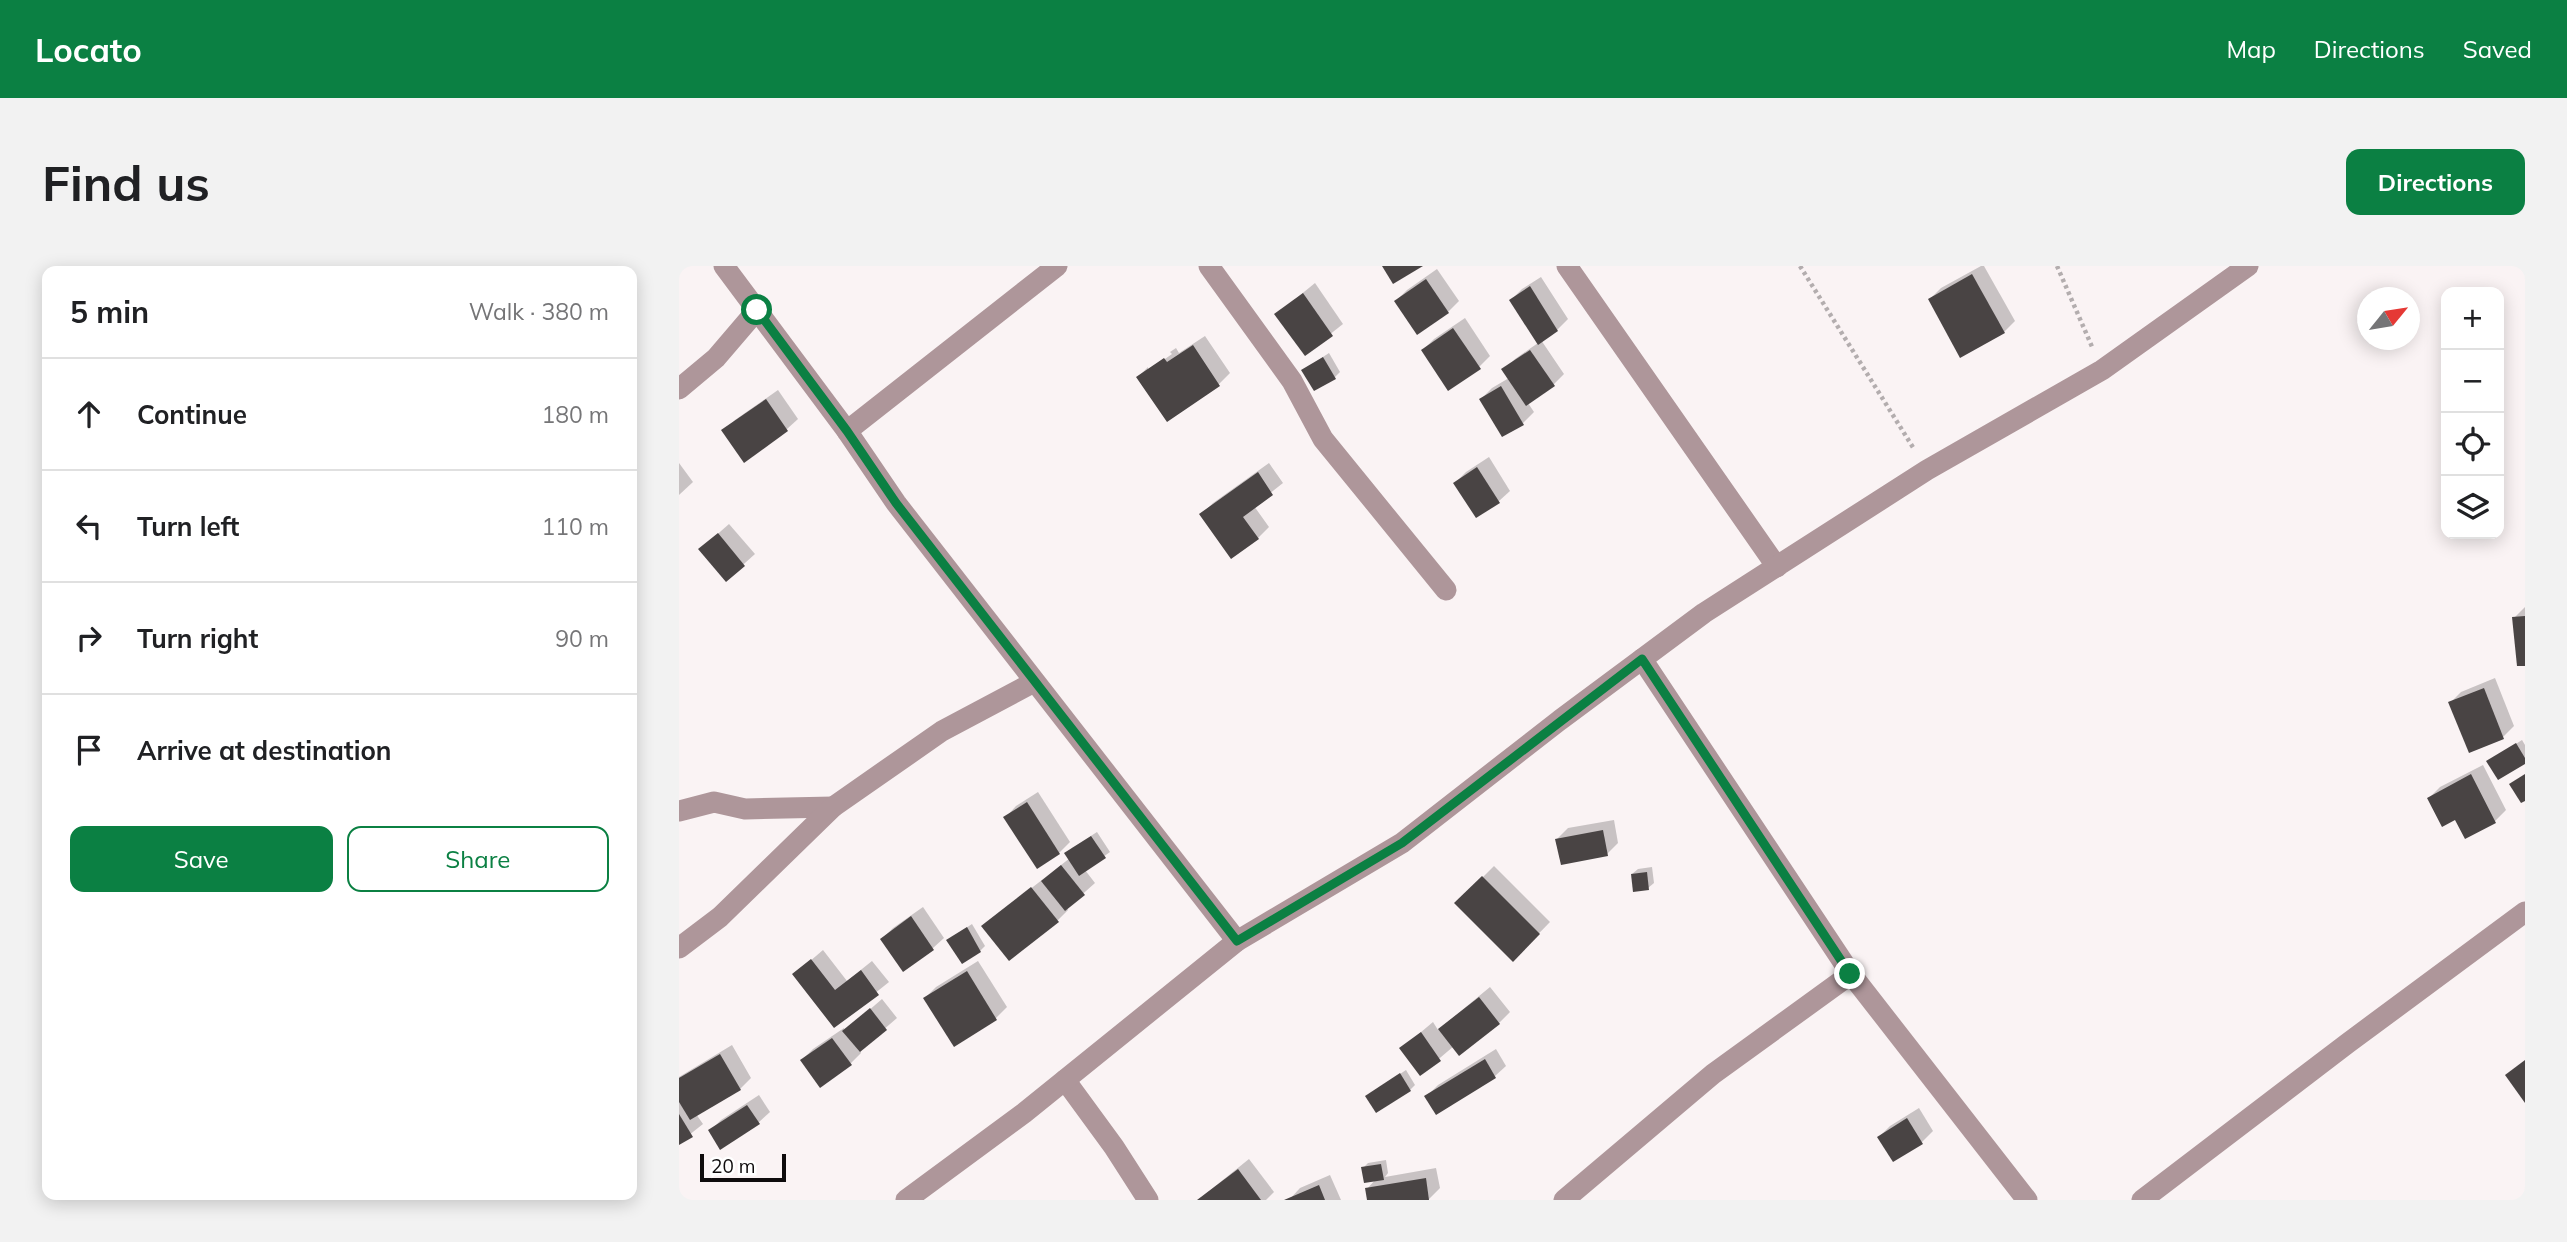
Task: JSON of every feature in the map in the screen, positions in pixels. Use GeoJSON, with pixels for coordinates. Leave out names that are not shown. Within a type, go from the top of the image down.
{"type":"FeatureCollection","features":[{"type":"Feature","properties":{"kind":"street"},"geometry":{"type":"LineString","coordinates":[[724,266],[847,431],[896,503],[1237,941]]}},
{"type":"Feature","properties":{"kind":"street"},"geometry":{"type":"LineString","coordinates":[[847,431],[1057,266]]}},
{"type":"Feature","properties":{"kind":"street"},"geometry":{"type":"LineString","coordinates":[[1209,266],[1292,381],[1323,439],[1446,590]]}},
{"type":"Feature","properties":{"kind":"street"},"geometry":{"type":"LineString","coordinates":[[1567,266],[1777,567]]}},
{"type":"Feature","properties":{"kind":"street"},"geometry":{"type":"LineString","coordinates":[[906,1200],[1024,1113],[1237,941],[1402,843],[1704,613],[1927,470],[2102,370],[2248,266]]}},
{"type":"Feature","properties":{"kind":"street"},"geometry":{"type":"LineString","coordinates":[[679,390],[716,358],[757,310]]}},
{"type":"Feature","properties":{"kind":"street"},"geometry":{"type":"LineString","coordinates":[[1642,659],[1850,974],[2027,1200]]}},
{"type":"Feature","properties":{"kind":"street"},"geometry":{"type":"LineString","coordinates":[[679,948],[720,917],[833,807],[942,731],[1034,682]]}},
{"type":"Feature","properties":{"kind":"street"},"geometry":{"type":"LineString","coordinates":[[679,811],[713,802],[745,809],[833,807]]}},
{"type":"Feature","properties":{"kind":"street"},"geometry":{"type":"LineString","coordinates":[[2142,1200],[2525,912]]}},
{"type":"Feature","properties":{"kind":"street"},"geometry":{"type":"LineString","coordinates":[[1564,1200],[1713,1074],[1850,974]]}},
{"type":"Feature","properties":{"kind":"street"},"geometry":{"type":"LineString","coordinates":[[1065,1080],[1114,1147],[1148,1200]]}},
{"type":"Feature","properties":{"kind":"path"},"geometry":{"type":"LineString","coordinates":[[1800,266],[1927,470]]}},
{"type":"Feature","properties":{"kind":"path"},"geometry":{"type":"LineString","coordinates":[[2057,266],[2102,370]]}},
{"type":"Feature","properties":{"kind":"building"},"geometry":{"type":"Polygon","coordinates":[[[1382,266],[1423,266],[1393,284],[1382,266]]]}},
{"type":"Feature","properties":{"kind":"building"},"geometry":{"type":"Polygon","coordinates":[[[1972,274],[2005,333],[1960,358],[1928,299],[1972,274]]]}},
{"type":"Feature","properties":{"kind":"building"},"geometry":{"type":"Polygon","coordinates":[[[1426,279],[1449,313],[1417,335],[1394,301],[1426,279]]]}},
{"type":"Feature","properties":{"kind":"building"},"geometry":{"type":"Polygon","coordinates":[[[1530,286],[1558,331],[1538,345],[1509,300],[1530,286]]]}},
{"type":"Feature","properties":{"kind":"building"},"geometry":{"type":"Polygon","coordinates":[[[1303,293],[1333,336],[1305,356],[1274,314],[1303,293]]]}},
{"type":"Feature","properties":{"kind":"building"},"geometry":{"type":"Polygon","coordinates":[[[1453,328],[1481,369],[1448,391],[1421,350],[1453,328]]]}},
{"type":"Feature","properties":{"kind":"building"},"geometry":{"type":"Polygon","coordinates":[[[1193,345],[1220,386],[1167,422],[1136,377],[1164,358],[1167,362],[1193,345]]]}},
{"type":"Feature","properties":{"kind":"building"},"geometry":{"type":"Polygon","coordinates":[[[1530,350],[1555,386],[1526,406],[1501,369],[1530,350]]]}},
{"type":"Feature","properties":{"kind":"building"},"geometry":{"type":"Polygon","coordinates":[[[1323,357],[1336,379],[1314,391],[1301,370],[1323,357]]]}},
{"type":"Feature","properties":{"kind":"building"},"geometry":{"type":"Polygon","coordinates":[[[1501,386],[1524,425],[1502,437],[1479,399],[1501,386]]]}},
{"type":"Feature","properties":{"kind":"building"},"geometry":{"type":"Polygon","coordinates":[[[766,399],[788,431],[744,463],[721,430],[766,399]]]}},
{"type":"Feature","properties":{"kind":"building"},"geometry":{"type":"Polygon","coordinates":[[[1477,467],[1500,503],[1476,518],[1453,483],[1477,467]]]}},
{"type":"Feature","properties":{"kind":"building"},"geometry":{"type":"Polygon","coordinates":[[[1258,472],[1273,495],[1243,517],[1259,539],[1231,559],[1199,514],[1258,472]]]}},
{"type":"Feature","properties":{"kind":"building"},"geometry":{"type":"Polygon","coordinates":[[[718,533],[745,566],[726,582],[698,549],[718,533]]]}},
{"type":"Feature","properties":{"kind":"building"},"geometry":{"type":"Polygon","coordinates":[[[2525,616],[2525,666],[2517,666],[2512,617],[2525,616]]]}},
{"type":"Feature","properties":{"kind":"building"},"geometry":{"type":"Polygon","coordinates":[[[2484,688],[2504,739],[2469,753],[2448,702],[2484,688]]]}},
{"type":"Feature","properties":{"kind":"building"},"geometry":{"type":"Polygon","coordinates":[[[2516,743],[2525,758],[2525,764],[2498,780],[2486,761],[2516,743]]]}},
{"type":"Feature","properties":{"kind":"building"},"geometry":{"type":"Polygon","coordinates":[[[2471,774],[2496,823],[2465,839],[2455,820],[2442,827],[2427,798],[2471,774]]]}},
{"type":"Feature","properties":{"kind":"building"},"geometry":{"type":"Polygon","coordinates":[[[2525,774],[2525,801],[2521,803],[2509,784],[2525,774]]]}},
{"type":"Feature","properties":{"kind":"building"},"geometry":{"type":"Polygon","coordinates":[[[1027,802],[1060,854],[1037,869],[1003,817],[1027,802]]]}},
{"type":"Feature","properties":{"kind":"building"},"geometry":{"type":"Polygon","coordinates":[[[1603,830],[1608,856],[1561,865],[1555,839],[1603,830]]]}},
{"type":"Feature","properties":{"kind":"building"},"geometry":{"type":"Polygon","coordinates":[[[1091,836],[1106,858],[1079,876],[1064,853],[1091,836]]]}},
{"type":"Feature","properties":{"kind":"building"},"geometry":{"type":"Polygon","coordinates":[[[1061,865],[1085,895],[1065,911],[1041,881],[1061,865]]]}},
{"type":"Feature","properties":{"kind":"building"},"geometry":{"type":"Polygon","coordinates":[[[1647,872],[1649,890],[1633,892],[1631,874],[1647,872]]]}},
{"type":"Feature","properties":{"kind":"building"},"geometry":{"type":"Polygon","coordinates":[[[1482,876],[1540,934],[1513,962],[1454,903],[1482,876]]]}},
{"type":"Feature","properties":{"kind":"building"},"geometry":{"type":"Polygon","coordinates":[[[1031,887],[1059,922],[1009,961],[981,926],[1031,887]]]}},
{"type":"Feature","properties":{"kind":"building"},"geometry":{"type":"Polygon","coordinates":[[[911,916],[934,950],[903,972],[880,939],[911,916]]]}},
{"type":"Feature","properties":{"kind":"building"},"geometry":{"type":"Polygon","coordinates":[[[967,927],[981,952],[962,964],[946,940],[967,927]]]}},
{"type":"Feature","properties":{"kind":"building"},"geometry":{"type":"Polygon","coordinates":[[[811,959],[835,990],[861,970],[879,995],[834,1028],[792,974],[811,959]]]}},
{"type":"Feature","properties":{"kind":"building"},"geometry":{"type":"Polygon","coordinates":[[[967,971],[997,1020],[954,1047],[923,998],[967,971]]]}},
{"type":"Feature","properties":{"kind":"building"},"geometry":{"type":"Polygon","coordinates":[[[1479,997],[1500,1024],[1459,1056],[1438,1029],[1479,997]]]}},
{"type":"Feature","properties":{"kind":"building"},"geometry":{"type":"Polygon","coordinates":[[[870,1008],[887,1030],[860,1052],[842,1031],[870,1008]]]}},
{"type":"Feature","properties":{"kind":"building"},"geometry":{"type":"Polygon","coordinates":[[[1421,1032],[1441,1061],[1420,1076],[1399,1048],[1421,1032]]]}},
{"type":"Feature","properties":{"kind":"building"},"geometry":{"type":"Polygon","coordinates":[[[832,1038],[852,1065],[820,1088],[800,1060],[832,1038]]]}},
{"type":"Feature","properties":{"kind":"building"},"geometry":{"type":"Polygon","coordinates":[[[720,1054],[741,1090],[690,1120],[679,1102],[679,1078],[720,1054]]]}},
{"type":"Feature","properties":{"kind":"building"},"geometry":{"type":"Polygon","coordinates":[[[1485,1059],[1496,1078],[1436,1115],[1424,1096],[1485,1059]]]}},
{"type":"Feature","properties":{"kind":"building"},"geometry":{"type":"Polygon","coordinates":[[[2525,1060],[2525,1103],[2505,1075],[2525,1060]]]}},
{"type":"Feature","properties":{"kind":"building"},"geometry":{"type":"Polygon","coordinates":[[[1400,1073],[1411,1091],[1376,1113],[1365,1096],[1400,1073]]]}},
{"type":"Feature","properties":{"kind":"building"},"geometry":{"type":"Polygon","coordinates":[[[747,1105],[760,1124],[720,1150],[708,1130],[747,1105]]]}},
{"type":"Feature","properties":{"kind":"building"},"geometry":{"type":"Polygon","coordinates":[[[679,1114],[693,1137],[679,1145],[679,1114]]]}},
{"type":"Feature","properties":{"kind":"building"},"geometry":{"type":"Polygon","coordinates":[[[1907,1118],[1923,1144],[1893,1162],[1877,1137],[1907,1118]]]}},
{"type":"Feature","properties":{"kind":"building"},"geometry":{"type":"Polygon","coordinates":[[[1381,1164],[1384,1180],[1364,1183],[1361,1167],[1381,1164]]]}},
{"type":"Feature","properties":{"kind":"building"},"geometry":{"type":"Polygon","coordinates":[[[1238,1169],[1261,1200],[1197,1200],[1238,1169]]]}},
{"type":"Feature","properties":{"kind":"building"},"geometry":{"type":"Polygon","coordinates":[[[1426,1178],[1429,1200],[1367,1200],[1365,1188],[1426,1178]]]}},
{"type":"Feature","properties":{"kind":"building"},"geometry":{"type":"Polygon","coordinates":[[[1319,1185],[1325,1200],[1284,1200],[1319,1185]]]}},
{"type":"Feature","properties":{"kind":"route"},"geometry":{"type":"LineString","coordinates":[[757,310],[847,431],[896,503],[1237,941],[1402,843],[1642,659],[1850,974]]}}]}
